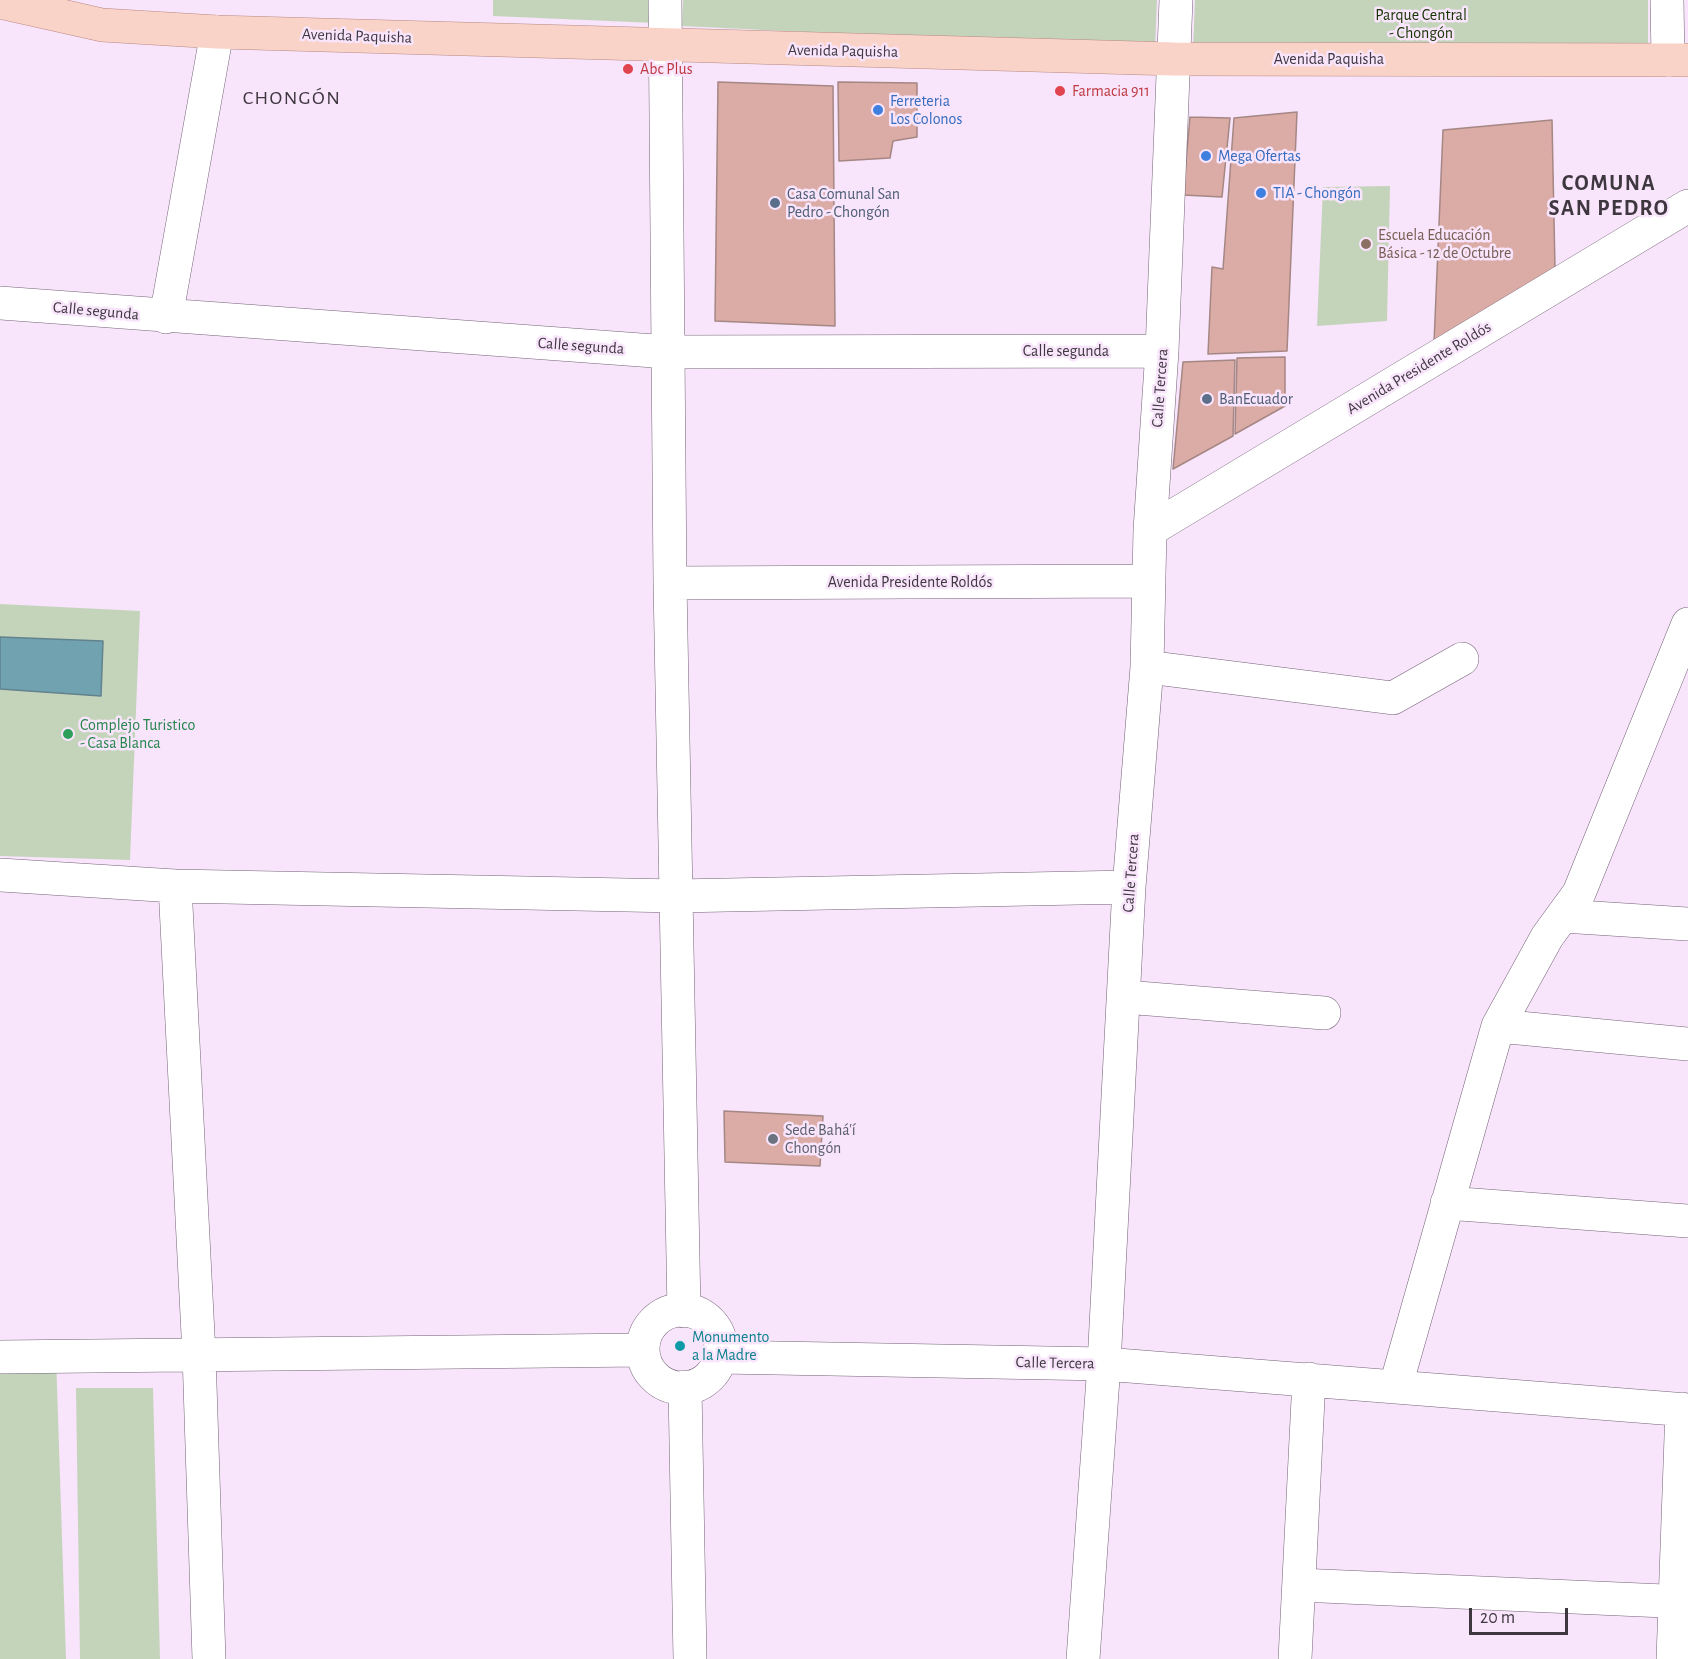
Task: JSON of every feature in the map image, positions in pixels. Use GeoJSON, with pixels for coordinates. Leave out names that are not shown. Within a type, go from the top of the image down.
{"type":"FeatureCollection","features":[{"type":"Feature","properties":{"kind":"main road","name":"Avenida Paquisha"},"geometry":{"type":"LineString","coordinates":[[1,3],[102,25],[217,32],[1174,59],[1678,60]]}},
{"type":"Feature","properties":{"kind":"street"},"geometry":{"type":"LineString","coordinates":[[665,0],[670,583],[684,1311]]}},
{"type":"Feature","properties":{"kind":"street","name":"Calle Tercera"},"geometry":{"type":"LineString","coordinates":[[721,1357],[1104,1364],[1130,887],[1147,667],[1150,530],[1162,351],[1176,0]]}},
{"type":"Feature","properties":{"kind":"street"},"geometry":{"type":"LineString","coordinates":[[1667,0],[1678,60]]}},
{"type":"Feature","properties":{"kind":"street"},"geometry":{"type":"LineString","coordinates":[[166,317],[217,32]]}},
{"type":"Feature","properties":{"kind":"street","name":"Avenida Presidente Roldós"},"geometry":{"type":"LineString","coordinates":[[1150,530],[1688,207]]}},
{"type":"Feature","properties":{"kind":"street","name":"Calle segunda"},"geometry":{"type":"LineString","coordinates":[[0,303],[166,317],[668,352],[1162,351]]}},
{"type":"Feature","properties":{"kind":"street","name":"Avenida Presidente Roldós"},"geometry":{"type":"LineString","coordinates":[[670,583],[1149,581]]}},
{"type":"Feature","properties":{"kind":"street"},"geometry":{"type":"LineString","coordinates":[[1396,1385],[1498,1026],[1547,937],[1579,893],[1688,624]]}},
{"type":"Feature","properties":{"kind":"street"},"geometry":{"type":"LineString","coordinates":[[1147,667],[1393,698],[1462,659]]}},
{"type":"Feature","properties":{"kind":"street"},"geometry":{"type":"LineString","coordinates":[[0,875],[175,886],[677,896],[1130,887]]}},
{"type":"Feature","properties":{"kind":"street"},"geometry":{"type":"LineString","coordinates":[[175,886],[199,1354],[209,1659]]}},
{"type":"Feature","properties":{"kind":"street"},"geometry":{"type":"LineString","coordinates":[[1563,916],[1688,924]]}},
{"type":"Feature","properties":{"kind":"street"},"geometry":{"type":"LineString","coordinates":[[1125,996],[1324,1013]]}},
{"type":"Feature","properties":{"kind":"street"},"geometry":{"type":"LineString","coordinates":[[1498,1026],[1688,1044]]}},
{"type":"Feature","properties":{"kind":"street"},"geometry":{"type":"LineString","coordinates":[[1447,1203],[1688,1221]]}},
{"type":"Feature","properties":{"kind":"street"},"geometry":{"type":"LineString","coordinates":[[684,1311],[702,1316],[715,1327],[721,1343],[721,1357],[715,1370],[705,1380],[685,1388],[664,1385],[653,1376],[645,1364],[642,1350],[646,1334],[655,1320],[670,1312],[684,1311]]}},
{"type":"Feature","properties":{"kind":"street"},"geometry":{"type":"LineString","coordinates":[[0,1357],[642,1350]]}},
{"type":"Feature","properties":{"kind":"street"},"geometry":{"type":"LineString","coordinates":[[1083,1659],[1104,1364],[1685,1409],[1682,1601],[1673,1659]]}},
{"type":"Feature","properties":{"kind":"street"},"geometry":{"type":"LineString","coordinates":[[1295,1659],[1308,1379]]}},
{"type":"Feature","properties":{"kind":"street"},"geometry":{"type":"LineString","coordinates":[[685,1388],[690,1659]]}},
{"type":"Feature","properties":{"kind":"street"},"geometry":{"type":"LineString","coordinates":[[1299,1585],[1682,1601]]}},
{"type":"Feature","properties":{"kind":"green space"},"geometry":{"type":"Polygon","coordinates":[[[493,0],[655,0],[655,23],[493,16],[493,0]]]}},
{"type":"Feature","properties":{"kind":"green space"},"geometry":{"type":"Polygon","coordinates":[[[683,0],[1157,0],[1155,49],[682,26],[683,0]]]}},
{"type":"Feature","properties":{"kind":"green space","name":"Parque Central - Chongón"},"geometry":{"type":"Polygon","coordinates":[[[1195,0],[1648,0],[1648,50],[1193,49],[1195,0]]]}},
{"type":"Feature","properties":{"kind":"green space"},"geometry":{"type":"Polygon","coordinates":[[[1390,186],[1387,321],[1317,326],[1323,187],[1390,186]]]}},
{"type":"Feature","properties":{"kind":"green space","name":"Complejo Turistico - Casa Blanca"},"geometry":{"type":"Polygon","coordinates":[[[0,604],[140,611],[130,860],[0,856],[0,604]]]}},
{"type":"Feature","properties":{"kind":"green space"},"geometry":{"type":"Polygon","coordinates":[[[56,1356],[66,1659],[0,1659],[0,1357],[56,1356]]]}},
{"type":"Feature","properties":{"kind":"green space"},"geometry":{"type":"Polygon","coordinates":[[[76,1388],[153,1388],[160,1659],[80,1659],[76,1388]]]}},
{"type":"Feature","properties":{"kind":"water"},"geometry":{"type":"Polygon","coordinates":[[[0,637],[103,641],[101,696],[0,689],[0,637]]]}},
{"type":"Feature","properties":{"kind":"building","name":"Casa Comunal San Pedro - Chongón"},"geometry":{"type":"Polygon","coordinates":[[[718,82],[833,86],[835,326],[715,321],[718,82]]]}},
{"type":"Feature","properties":{"kind":"building","name":"Ferreteria Los Colonos"},"geometry":{"type":"Polygon","coordinates":[[[838,82],[917,83],[917,137],[893,141],[890,158],[839,161],[838,82]]]}},
{"type":"Feature","properties":{"kind":"building","name":"TIA - Chongón"},"geometry":{"type":"Polygon","coordinates":[[[1297,112],[1287,351],[1208,354],[1212,267],[1223,269],[1234,118],[1297,112]]]}},
{"type":"Feature","properties":{"kind":"building","name":"Mega Ofertas"},"geometry":{"type":"Polygon","coordinates":[[[1190,117],[1230,118],[1222,197],[1183,195],[1190,117]]]}},
{"type":"Feature","properties":{"kind":"building"},"geometry":{"type":"Polygon","coordinates":[[[1552,120],[1555,270],[1434,343],[1443,130],[1552,120]]]}},
{"type":"Feature","properties":{"kind":"building"},"geometry":{"type":"Polygon","coordinates":[[[1285,357],[1285,406],[1235,434],[1237,358],[1285,357]]]}},
{"type":"Feature","properties":{"kind":"building","name":"BanEcuador"},"geometry":{"type":"Polygon","coordinates":[[[1235,360],[1233,436],[1173,469],[1183,362],[1235,360]]]}},
{"type":"Feature","properties":{"kind":"building","name":"Sede Bahá'í Chongón"},"geometry":{"type":"Polygon","coordinates":[[[724,1111],[823,1116],[820,1166],[725,1162],[724,1111]]]}},
{"type":"Feature","properties":{"kind":"place","name":"Abc Plus"},"geometry":{"type":"Point","coordinates":[628,69]}},
{"type":"Feature","properties":{"kind":"place","name":"Farmacia 911"},"geometry":{"type":"Point","coordinates":[1060,91]}},
{"type":"Feature","properties":{"kind":"place","name":"Ferreteria Los Colonos"},"geometry":{"type":"Point","coordinates":[878,110]}},
{"type":"Feature","properties":{"kind":"place","name":"Mega Ofertas"},"geometry":{"type":"Point","coordinates":[1206,156]}},
{"type":"Feature","properties":{"kind":"place","name":"TIA - Chongón"},"geometry":{"type":"Point","coordinates":[1261,193]}},
{"type":"Feature","properties":{"kind":"place","name":"Casa Comunal San Pedro - Chongón"},"geometry":{"type":"Point","coordinates":[775,203]}},
{"type":"Feature","properties":{"kind":"place","name":"Escuela Educación Básica - 12 de Octubre"},"geometry":{"type":"Point","coordinates":[1366,244]}},
{"type":"Feature","properties":{"kind":"place","name":"BanEcuador"},"geometry":{"type":"Point","coordinates":[1207,399]}},
{"type":"Feature","properties":{"kind":"place","name":"Complejo Turistico - Casa Blanca"},"geometry":{"type":"Point","coordinates":[68,734]}},
{"type":"Feature","properties":{"kind":"place","name":"Sede Bahá'í Chongón"},"geometry":{"type":"Point","coordinates":[773,1139]}},
{"type":"Feature","properties":{"kind":"place","name":"Monumento a la Madre"},"geometry":{"type":"Point","coordinates":[680,1346]}},
{"type":"Feature","properties":{"kind":"district","name":"CHONGÓN"},"geometry":{"type":"Point","coordinates":[292,98]}},
{"type":"Feature","properties":{"kind":"district","name":"COMUNA SAN PEDRO"},"geometry":{"type":"Point","coordinates":[1609,196]}}]}
